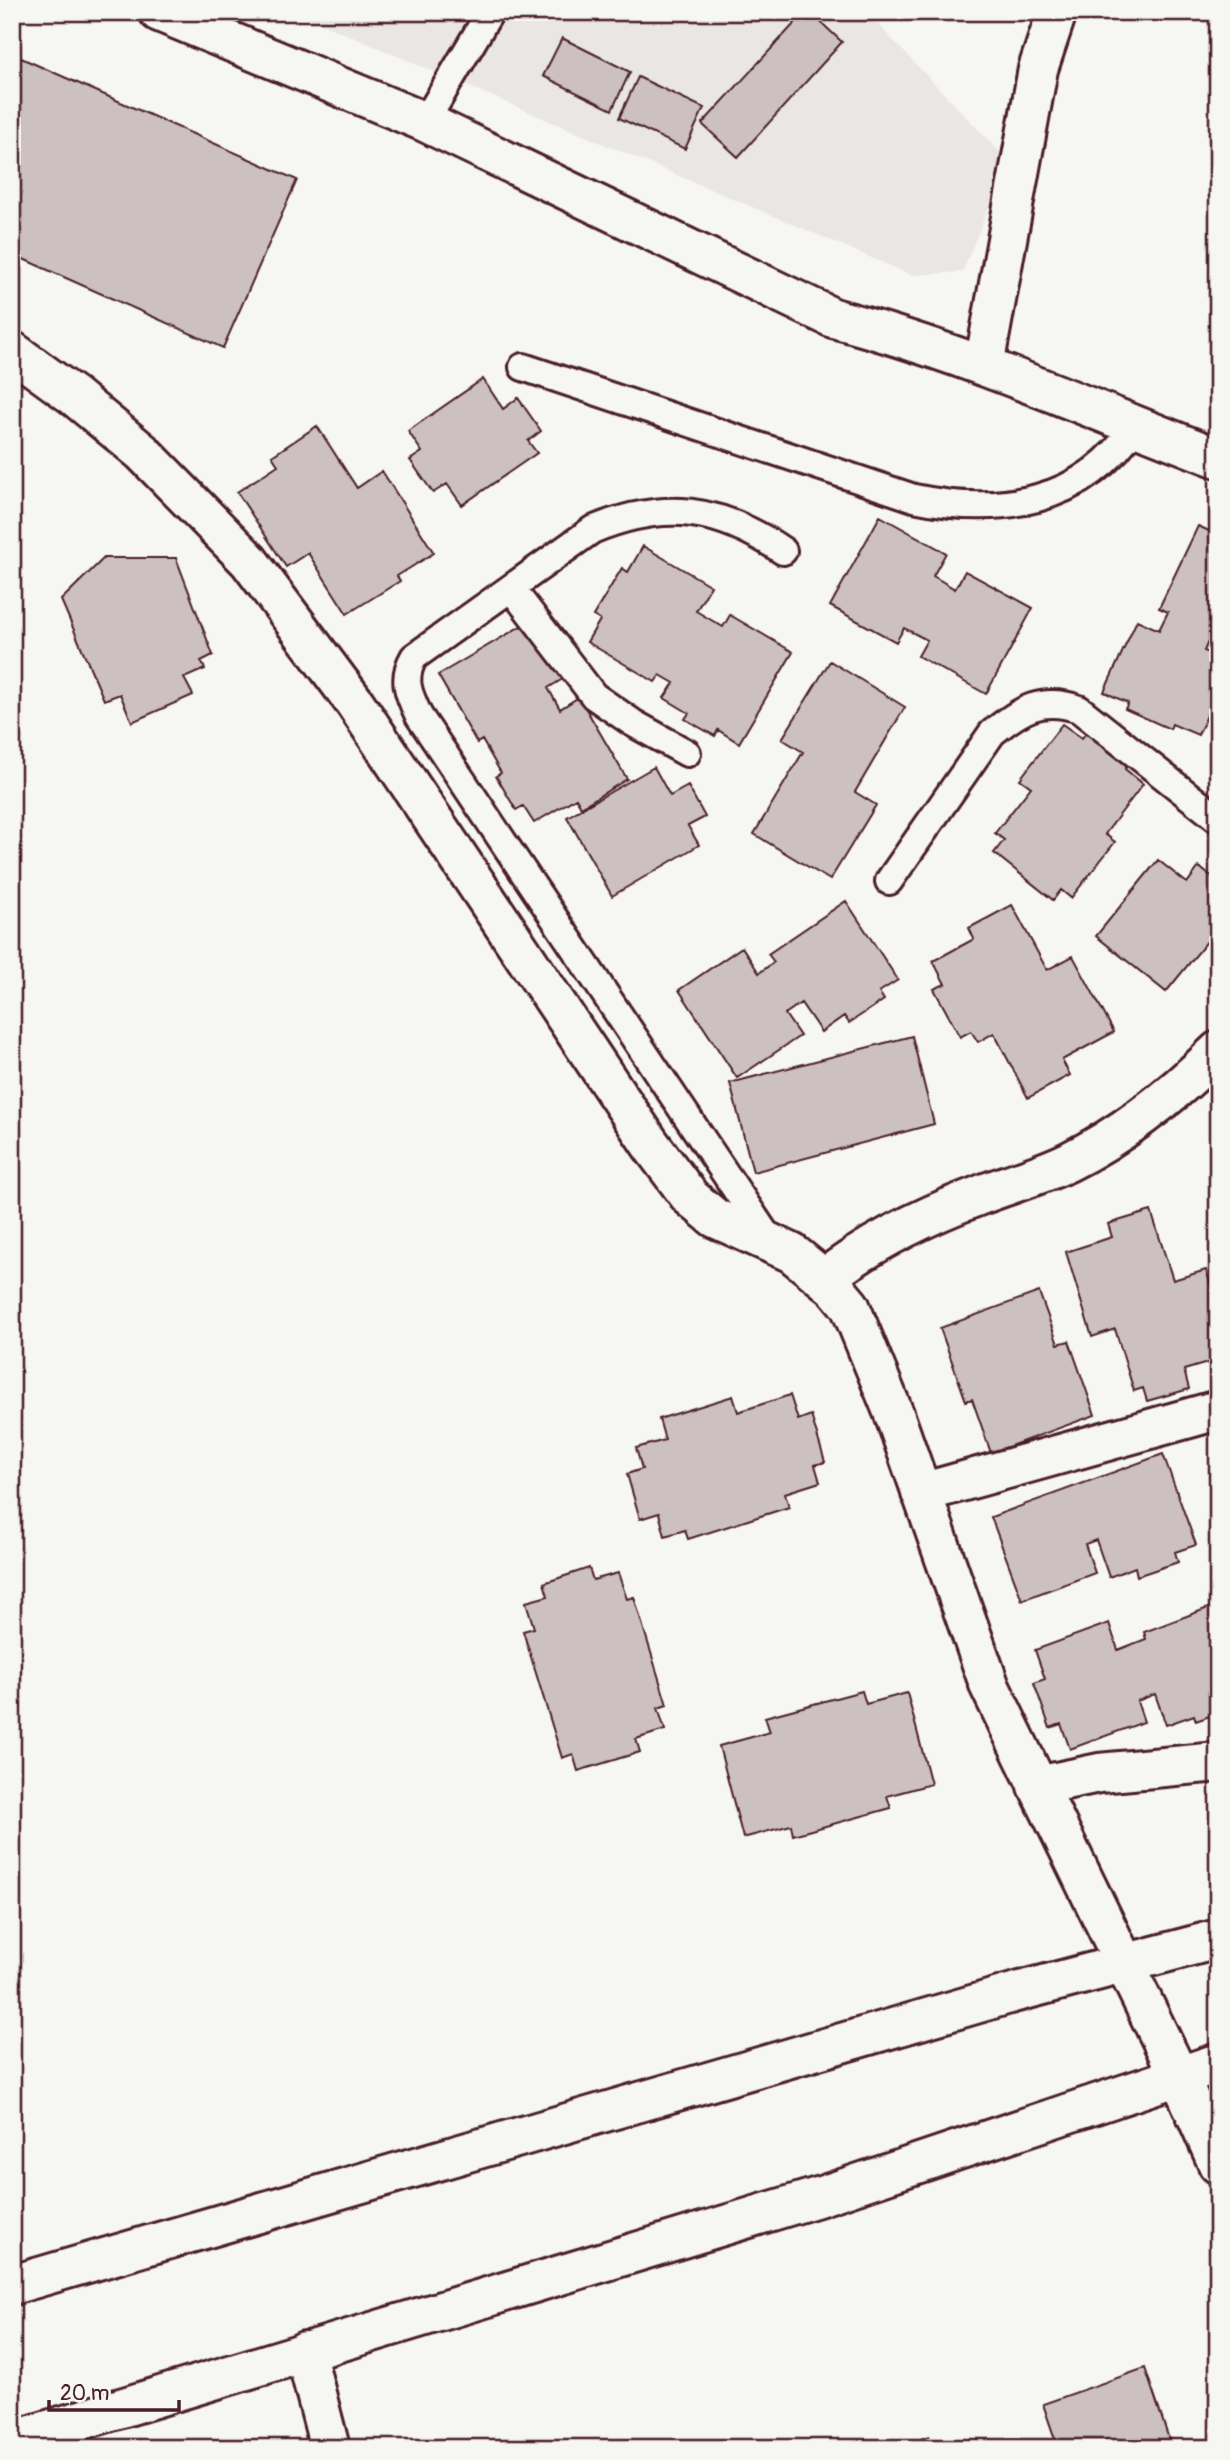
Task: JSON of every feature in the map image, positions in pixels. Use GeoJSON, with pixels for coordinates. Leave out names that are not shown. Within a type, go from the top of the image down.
{"type":"FeatureCollection","features":[{"type":"Feature","properties":{"kind":"street"},"geometry":{"type":"LineString","coordinates":[[159,12],[425,122],[833,318],[984,366],[1218,458]]}},
{"type":"Feature","properties":{"kind":"street"},"geometry":{"type":"LineString","coordinates":[[984,366],[1038,69],[1057,12]]}},
{"type":"Feature","properties":{"kind":"street"},"geometry":{"type":"LineString","coordinates":[[12,351],[74,396],[142,452],[248,561],[355,703],[644,1134],[690,1197],[715,1218],[792,1253],[824,1279],[850,1306],[921,1493],[990,1687],[1122,1964],[1179,2076],[1218,2164]]}},
{"type":"Feature","properties":{"kind":"street"},"geometry":{"type":"LineString","coordinates":[[824,1279],[878,1240],[978,1196],[1045,1171],[1110,1138],[1152,1109],[1218,1051]]}},
{"type":"Feature","properties":{"kind":"street"},"geometry":{"type":"LineString","coordinates":[[921,1493],[1218,1410]]}},
{"type":"Feature","properties":{"kind":"street"},"geometry":{"type":"LineString","coordinates":[[1037,1786],[1100,1773],[1218,1762]]}},
{"type":"Feature","properties":{"kind":"street"},"geometry":{"type":"LineString","coordinates":[[12,2285],[1122,1964],[1218,1939]]}},
{"type":"Feature","properties":{"kind":"street"},"geometry":{"type":"LineString","coordinates":[[12,2441],[818,2197],[1218,2063]]}},
{"type":"Feature","properties":{"kind":"street"},"geometry":{"type":"LineString","coordinates":[[305,2351],[330,2448]]}},
{"type":"Feature","properties":{"kind":"lane"},"geometry":{"type":"LineString","coordinates":[[425,122],[490,12]]}},
{"type":"Feature","properties":{"kind":"lane"},"geometry":{"type":"LineString","coordinates":[[523,367],[914,498],[948,505],[982,507],[1017,503],[1071,485],[1111,458],[1135,426]]}},
{"type":"Feature","properties":{"kind":"lane"},"geometry":{"type":"LineString","coordinates":[[772,1244],[419,716],[409,694],[408,667],[414,657],[592,530],[643,513],[680,511],[730,521],[758,534],[783,551]]}},
{"type":"Feature","properties":{"kind":"lane"},"geometry":{"type":"LineString","coordinates":[[511,588],[594,695],[632,723],[687,753]]}},
{"type":"Feature","properties":{"kind":"lane"},"geometry":{"type":"LineString","coordinates":[[889,881],[992,733],[1015,714],[1044,704],[1059,702],[1079,709],[1218,819]]}},
{"type":"Feature","properties":{"kind":"shaded area"},"geometry":{"type":"Polygon","coordinates":[[[294,12],[866,12],[1008,161],[962,272],[912,275],[294,12]]]}},
{"type":"Feature","properties":{"kind":"building"},"geometry":{"type":"Polygon","coordinates":[[[805,12],[810,12],[842,42],[738,157],[702,124],[805,12]]]}},
{"type":"Feature","properties":{"kind":"building"},"geometry":{"type":"Polygon","coordinates":[[[562,38],[630,72],[612,110],[543,76],[562,38]]]}},
{"type":"Feature","properties":{"kind":"building"},"geometry":{"type":"Polygon","coordinates":[[[12,54],[297,180],[223,348],[12,254],[12,54]]]}},
{"type":"Feature","properties":{"kind":"building"},"geometry":{"type":"Polygon","coordinates":[[[638,77],[704,108],[685,149],[619,118],[638,77]]]}},
{"type":"Feature","properties":{"kind":"building"},"geometry":{"type":"Polygon","coordinates":[[[483,379],[503,409],[518,398],[541,431],[528,441],[537,453],[462,505],[447,484],[433,493],[410,460],[422,452],[408,431],[483,379]]]}},
{"type":"Feature","properties":{"kind":"building"},"geometry":{"type":"Polygon","coordinates":[[[317,426],[357,488],[382,471],[434,553],[397,576],[400,581],[347,614],[308,553],[286,567],[237,492],[278,465],[272,456],[317,426]]]}},
{"type":"Feature","properties":{"kind":"building"},"geometry":{"type":"Polygon","coordinates":[[[880,516],[946,553],[933,576],[955,589],[965,571],[1033,608],[986,694],[918,656],[927,640],[904,628],[896,642],[830,606],[880,516]]]}},
{"type":"Feature","properties":{"kind":"building"},"geometry":{"type":"Polygon","coordinates":[[[1198,526],[1218,535],[1218,635],[1212,632],[1204,651],[1218,657],[1218,692],[1198,735],[1172,724],[1170,729],[1125,709],[1128,703],[1104,692],[1137,620],[1159,630],[1168,612],[1159,608],[1198,526]]]}},
{"type":"Feature","properties":{"kind":"building"},"geometry":{"type":"Polygon","coordinates":[[[643,546],[711,586],[696,611],[723,627],[730,615],[793,652],[739,743],[718,730],[715,736],[685,719],[689,713],[664,698],[674,683],[660,675],[655,682],[587,642],[600,620],[593,616],[622,568],[628,572],[643,546]]]}},
{"type":"Feature","properties":{"kind":"building"},"geometry":{"type":"Polygon","coordinates":[[[104,558],[176,558],[213,655],[201,661],[205,669],[184,678],[193,695],[132,722],[120,694],[104,700],[61,600],[104,558]]]}},
{"type":"Feature","properties":{"kind":"building"},"geometry":{"type":"Polygon","coordinates":[[[533,619],[566,677],[548,688],[560,709],[579,697],[627,779],[581,807],[576,798],[534,823],[523,806],[516,810],[496,776],[501,773],[482,740],[477,743],[438,675],[533,619]]]}},
{"type":"Feature","properties":{"kind":"building"},"geometry":{"type":"Polygon","coordinates":[[[830,661],[905,707],[855,792],[876,805],[830,880],[754,834],[803,752],[782,739],[830,661]]]}},
{"type":"Feature","properties":{"kind":"building"},"geometry":{"type":"Polygon","coordinates":[[[1062,724],[1082,738],[1089,729],[1130,761],[1125,769],[1143,784],[1105,834],[1115,842],[1071,898],[1061,890],[1053,900],[994,853],[1004,840],[995,833],[1031,787],[1020,779],[1062,724]]]}},
{"type":"Feature","properties":{"kind":"building"},"geometry":{"type":"Polygon","coordinates":[[[654,767],[670,796],[688,786],[705,817],[688,826],[699,845],[612,896],[567,817],[654,767]]]}},
{"type":"Feature","properties":{"kind":"building"},"geometry":{"type":"Polygon","coordinates":[[[1158,860],[1187,883],[1199,867],[1218,882],[1218,928],[1166,992],[1096,936],[1158,860]]]}},
{"type":"Feature","properties":{"kind":"building"},"geometry":{"type":"Polygon","coordinates":[[[846,901],[898,980],[879,992],[884,1000],[849,1023],[844,1016],[821,1032],[801,1003],[785,1014],[800,1036],[737,1078],[679,990],[742,947],[759,973],[774,962],[768,954],[846,901]]]}},
{"type":"Feature","properties":{"kind":"building"},"geometry":{"type":"Polygon","coordinates":[[[1012,905],[1047,970],[1073,956],[1114,1032],[1062,1060],[1070,1075],[1028,1098],[994,1033],[978,1042],[971,1031],[960,1037],[934,989],[945,984],[933,961],[974,939],[969,928],[1012,905]]]}},
{"type":"Feature","properties":{"kind":"building"},"geometry":{"type":"Polygon","coordinates":[[[912,1036],[934,1124],[753,1172],[730,1083],[912,1036]]]}},
{"type":"Feature","properties":{"kind":"building"},"geometry":{"type":"Polygon","coordinates":[[[1151,1211],[1173,1280],[1206,1270],[1218,1307],[1218,1360],[1184,1370],[1189,1389],[1147,1401],[1143,1388],[1134,1391],[1115,1329],[1092,1337],[1066,1252],[1112,1237],[1108,1224],[1151,1211]]]}},
{"type":"Feature","properties":{"kind":"building"},"geometry":{"type":"Polygon","coordinates":[[[1039,1292],[1058,1344],[1069,1341],[1095,1415],[991,1453],[972,1399],[966,1401],[940,1328],[1039,1292]]]}},
{"type":"Feature","properties":{"kind":"building"},"geometry":{"type":"Polygon","coordinates":[[[790,1395],[798,1420],[811,1415],[825,1462],[815,1465],[820,1482],[785,1493],[789,1507],[688,1539],[685,1530],[665,1536],[659,1513],[640,1519],[627,1474],[642,1469],[636,1448],[665,1440],[659,1419],[733,1396],[738,1412],[790,1395]]]}},
{"type":"Feature","properties":{"kind":"building"},"geometry":{"type":"Polygon","coordinates":[[[1163,1454],[1196,1545],[1175,1552],[1178,1562],[1137,1576],[1135,1567],[1109,1577],[1096,1540],[1085,1544],[1095,1573],[1022,1600],[991,1517],[1163,1454]]]}},
{"type":"Feature","properties":{"kind":"building"},"geometry":{"type":"Polygon","coordinates":[[[589,1568],[593,1580],[618,1573],[627,1599],[634,1597],[667,1705],[658,1708],[665,1730],[636,1739],[640,1752],[578,1771],[573,1754],[562,1758],[523,1631],[534,1628],[526,1602],[548,1596],[544,1583],[589,1568]]]}},
{"type":"Feature","properties":{"kind":"building"},"geometry":{"type":"Polygon","coordinates":[[[1216,1605],[1218,1713],[1196,1721],[1194,1715],[1166,1725],[1155,1694],[1137,1701],[1144,1722],[1070,1749],[1061,1724],[1050,1728],[1034,1683],[1045,1679],[1035,1650],[1109,1623],[1118,1650],[1146,1639],[1144,1632],[1216,1605]]]}},
{"type":"Feature","properties":{"kind":"building"},"geometry":{"type":"Polygon","coordinates":[[[862,1691],[866,1704],[907,1693],[931,1784],[887,1796],[891,1808],[793,1835],[791,1825],[743,1838],[719,1746],[770,1732],[765,1717],[862,1691]]]}},
{"type":"Feature","properties":{"kind":"building"},"geometry":{"type":"Polygon","coordinates":[[[1145,2368],[1172,2448],[1058,2448],[1043,2404],[1145,2368]]]}},
{"type":"Feature","properties":{"kind":"building"},"geometry":{"type":"Polygon","coordinates":[[[929,2436],[933,2448],[896,2448],[929,2436]]]}}]}
